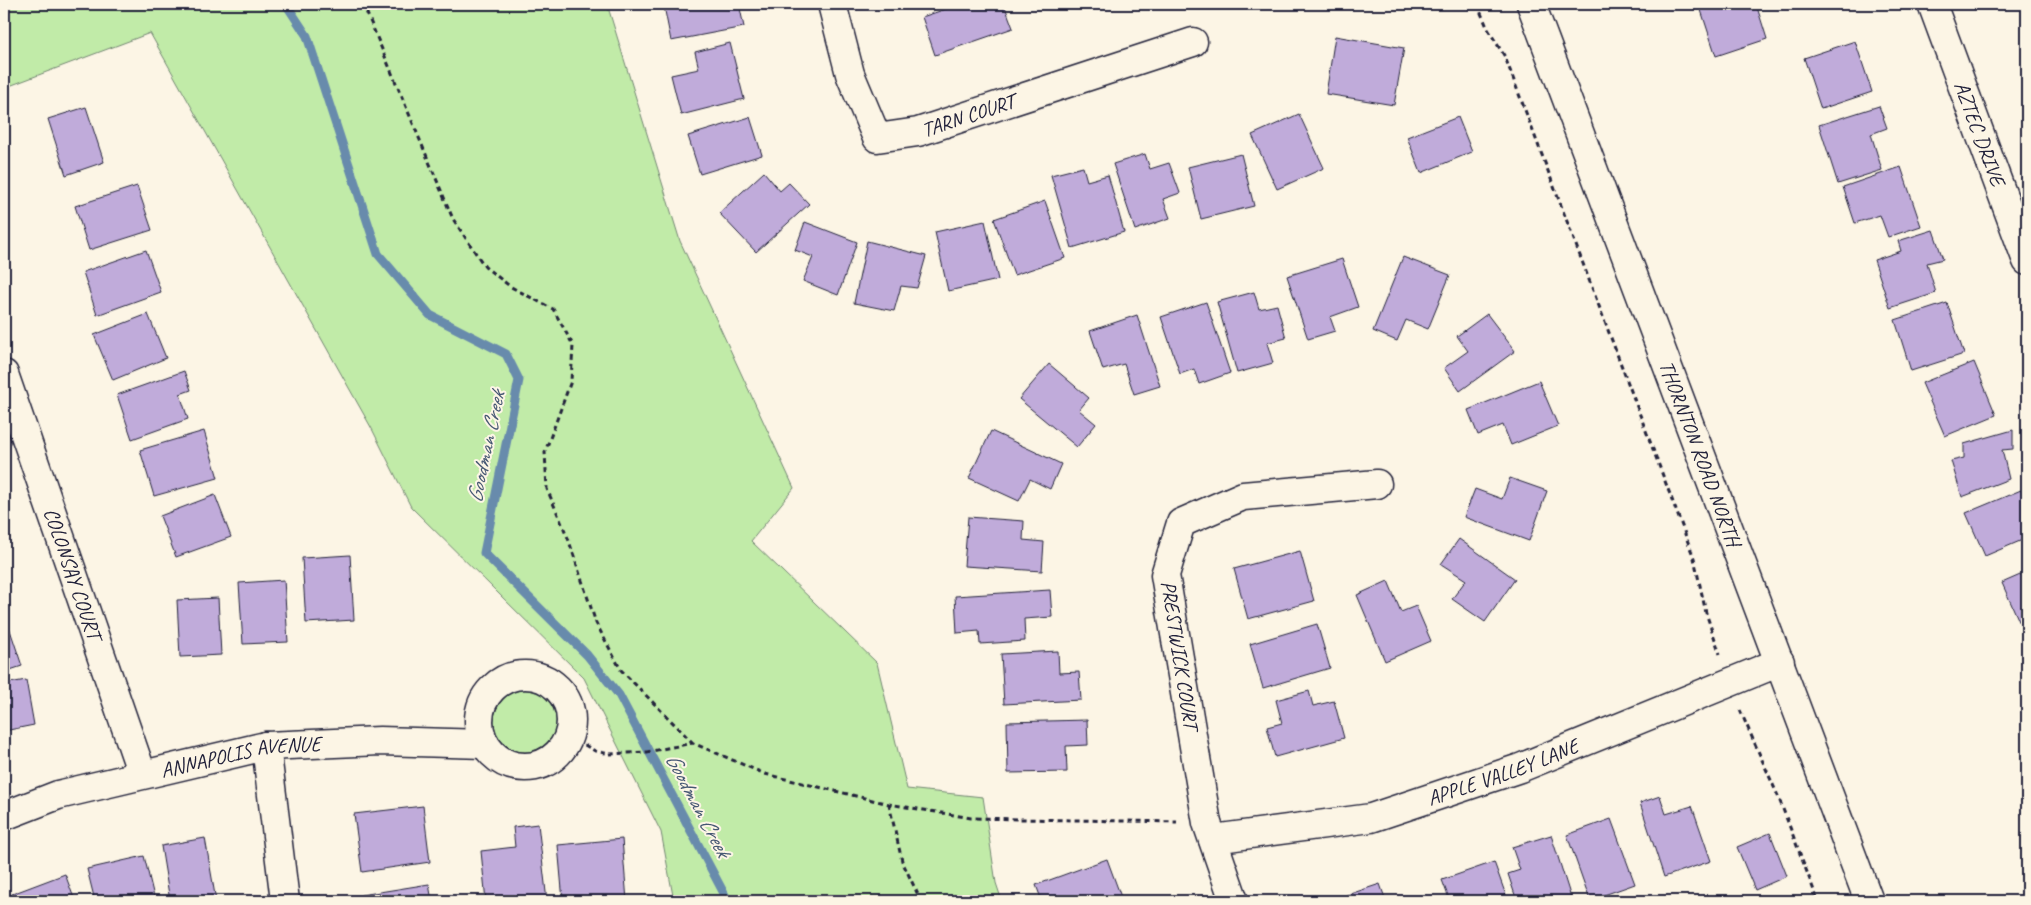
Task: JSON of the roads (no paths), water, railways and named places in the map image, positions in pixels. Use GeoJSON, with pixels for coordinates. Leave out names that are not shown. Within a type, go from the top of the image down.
{"type":"FeatureCollection","features":[{"type":"Feature","properties":{"kind":"street","name":"TARN COURT"},"geometry":{"type":"LineString","coordinates":[[832,4],[850,74],[878,138],[918,132],[1194,42]]}},
{"type":"Feature","properties":{"kind":"street","name":"THORNTON ROAD NORTH"},"geometry":{"type":"LineString","coordinates":[[1532,4],[1870,901]]}},
{"type":"Feature","properties":{"kind":"street","name":"AZTEC DRIVE"},"geometry":{"type":"LineString","coordinates":[[1932,4],[2027,261]]}},
{"type":"Feature","properties":{"kind":"street","name":"COLONSAY COURT"},"geometry":{"type":"LineString","coordinates":[[4,374],[142,774]]}},
{"type":"Feature","properties":{"kind":"street","name":"PRESTWICK COURT"},"geometry":{"type":"LineString","coordinates":[[1210,831],[1166,575],[1181,523],[1243,496],[1377,484]]}},
{"type":"Feature","properties":{"kind":"street","name":"APPLE VALLEY LANE"},"geometry":{"type":"LineString","coordinates":[[1210,831],[1371,818],[1520,768],[1780,662]]}},
{"type":"Feature","properties":{"kind":"street"},"geometry":{"type":"LineString","coordinates":[[521,674],[537,676],[551,682],[562,693],[570,707],[572,722],[569,736],[562,750],[551,760],[529,767],[507,764],[494,756],[485,744],[479,729],[479,714],[484,699],[493,687],[506,678],[521,674]]}},
{"type":"Feature","properties":{"kind":"street","name":"ANNAPOLIS AVENUE"},"geometry":{"type":"LineString","coordinates":[[4,816],[58,795],[266,746],[380,741],[485,744]]}},
{"type":"Feature","properties":{"kind":"street"},"geometry":{"type":"LineString","coordinates":[[266,746],[285,901]]}},
{"type":"Feature","properties":{"kind":"street"},"geometry":{"type":"LineString","coordinates":[[1210,831],[1234,901]]}},
{"type":"Feature","properties":{"kind":"waterway","name":"Goodman Creek"},"geometry":{"type":"LineString","coordinates":[[286,4],[307,36],[378,254],[430,315],[506,354],[519,380],[484,553],[587,655],[619,695],[728,901]]}}]}
